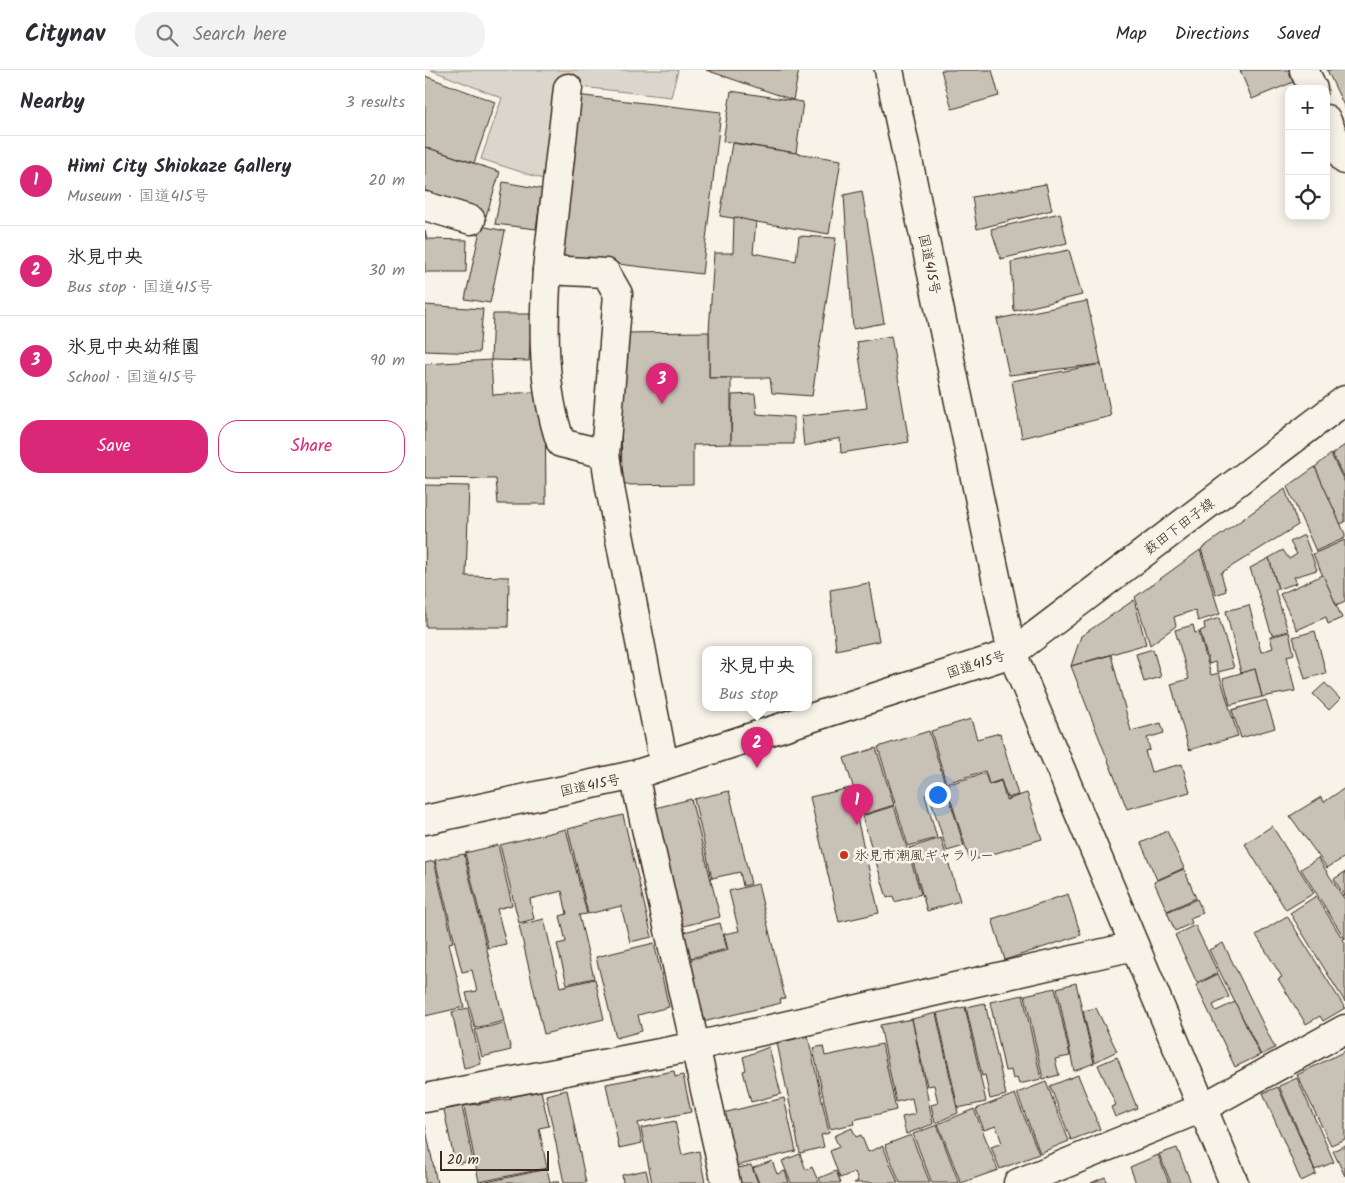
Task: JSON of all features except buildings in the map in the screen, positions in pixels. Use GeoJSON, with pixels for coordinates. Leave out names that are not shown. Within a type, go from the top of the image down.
{"type":"FeatureCollection","features":[{"type":"Feature","properties":{"kind":"main road","name":"国道415号"},"geometry":{"type":"LineString","coordinates":[[425,820],[634,775],[1013,653],[889,70]]}},
{"type":"Feature","properties":{"kind":"main road"},"geometry":{"type":"LineString","coordinates":[[1304,70],[1311,85]]}},
{"type":"Feature","properties":{"kind":"main road"},"geometry":{"type":"LineString","coordinates":[[568,88],[547,270],[544,313],[551,416],[561,443],[605,454]]}},
{"type":"Feature","properties":{"kind":"main road"},"geometry":{"type":"LineString","coordinates":[[1330,128],[1345,160]]}},
{"type":"Feature","properties":{"kind":"main road"},"geometry":{"type":"LineString","coordinates":[[425,206],[471,220]]}},
{"type":"Feature","properties":{"kind":"main road"},"geometry":{"type":"LineString","coordinates":[[547,270],[606,273],[619,294],[605,454],[664,765]]}},
{"type":"Feature","properties":{"kind":"main road","name":"薮田下田子線"},"geometry":{"type":"LineString","coordinates":[[1013,653],[1345,400]]}},
{"type":"Feature","properties":{"kind":"main road"},"geometry":{"type":"LineString","coordinates":[[1013,653],[1133,946],[1234,1183]]}},
{"type":"Feature","properties":{"kind":"main road"},"geometry":{"type":"LineString","coordinates":[[634,775],[726,1183]]}},
{"type":"Feature","properties":{"kind":"main road"},"geometry":{"type":"LineString","coordinates":[[425,1098],[696,1046],[1133,946]]}},
{"type":"Feature","properties":{"kind":"main road"},"geometry":{"type":"LineString","coordinates":[[1018,1183],[1202,1108],[1345,1029]]}},
{"type":"Feature","properties":{"kind":"shaded area"},"geometry":{"type":"Polygon","coordinates":[[[431,70],[678,70],[671,97],[563,85],[546,180],[481,159],[502,98],[431,70]]]}},
{"type":"Feature","properties":{"kind":"place","name":"氷見中央幼稚園"},"geometry":{"type":"Point","coordinates":[662,404]}},
{"type":"Feature","properties":{"kind":"place","name":"氷見中央"},"geometry":{"type":"Point","coordinates":[757,768]}},
{"type":"Feature","properties":{"kind":"place","name":"Himi City Shiokaze Gallery"},"geometry":{"type":"Point","coordinates":[857,825]}},
{"type":"Feature","properties":{"kind":"place","name":"氷見市潮風ギャラリー"},"geometry":{"type":"Point","coordinates":[844,855]}}]}
